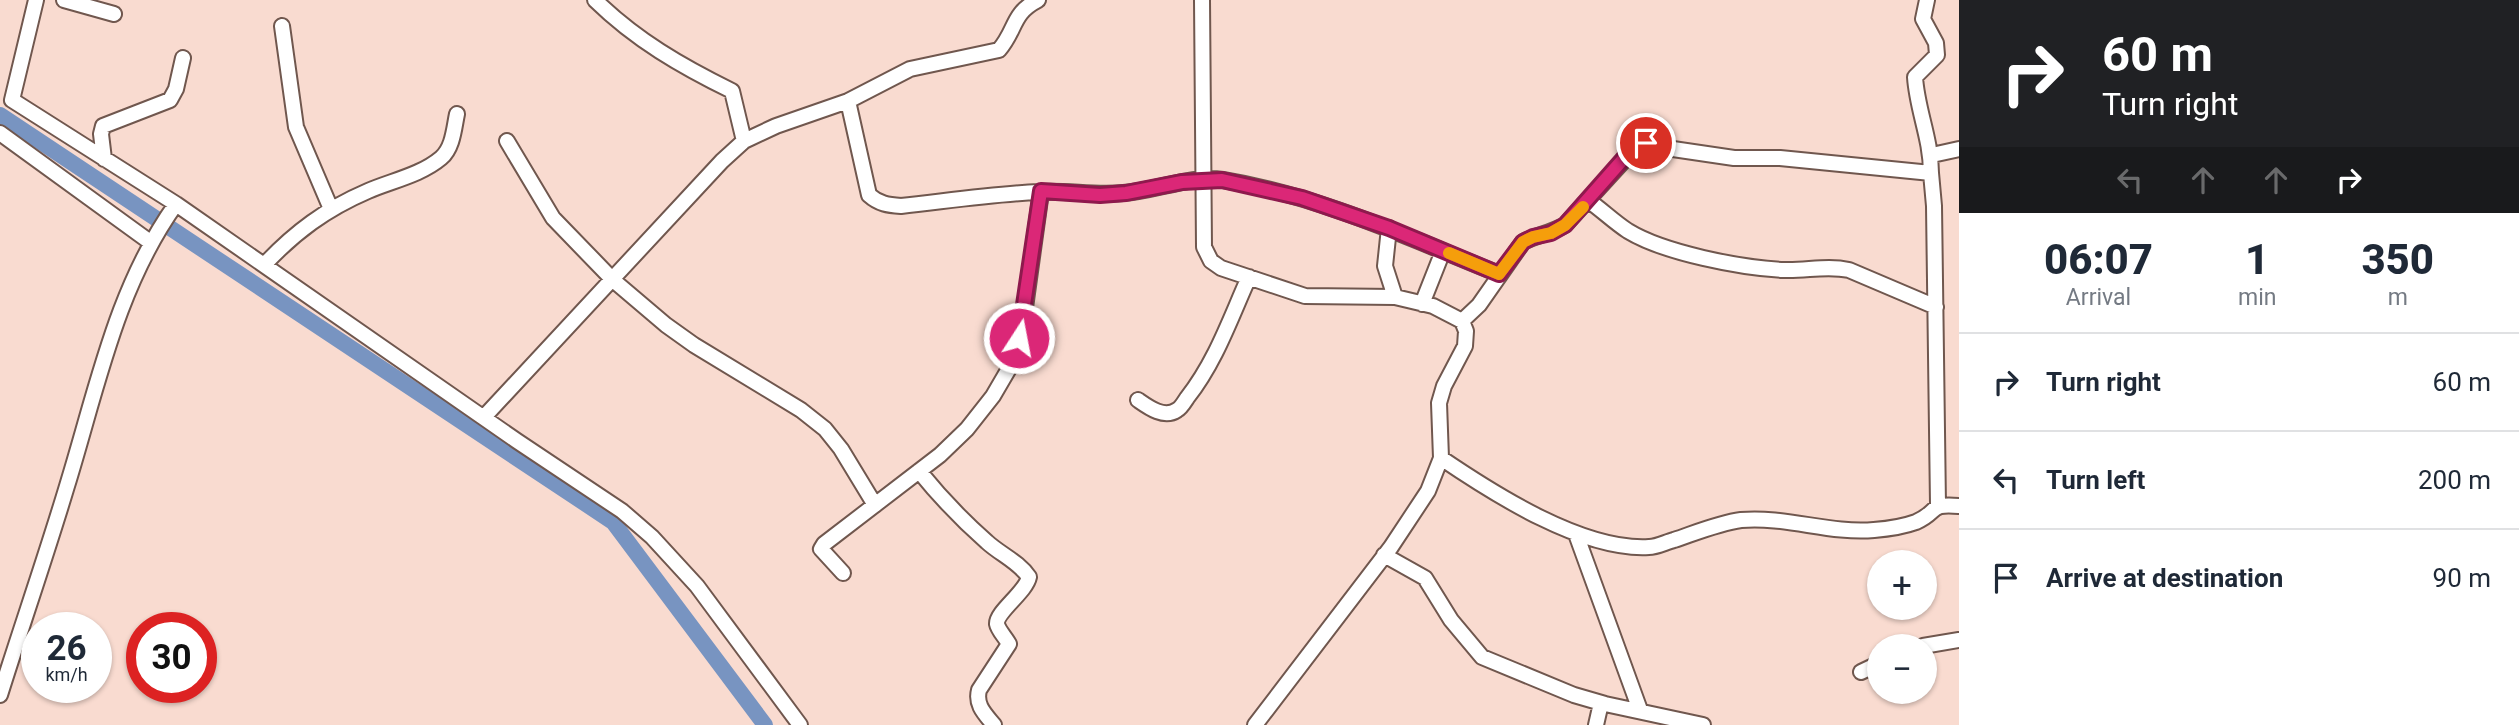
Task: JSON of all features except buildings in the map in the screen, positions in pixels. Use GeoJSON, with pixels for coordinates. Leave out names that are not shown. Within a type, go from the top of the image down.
{"type":"FeatureCollection","features":[{"type":"Feature","properties":{"kind":"street"},"geometry":{"type":"LineString","coordinates":[[36,0],[12,100],[104,159],[173,208],[264,265],[622,511],[652,537],[697,586],[800,725]]}},
{"type":"Feature","properties":{"kind":"street"},"geometry":{"type":"LineString","coordinates":[[64,0],[114,14]]}},
{"type":"Feature","properties":{"kind":"street"},"geometry":{"type":"LineString","coordinates":[[595,0],[618,23],[648,46],[684,68],[732,91],[744,141]]}},
{"type":"Feature","properties":{"kind":"street"},"geometry":{"type":"LineString","coordinates":[[484,417],[744,141],[776,126],[848,101],[910,69],[999,50],[1007,41],[1018,15],[1038,0]]}},
{"type":"Feature","properties":{"kind":"street"},"geometry":{"type":"LineString","coordinates":[[1202,0],[1204,247],[1211,261],[1221,268],[1305,296],[1395,297],[1433,306],[1462,321],[1466,331],[1465,346],[1444,386],[1439,403],[1441,458],[1428,491],[1384,555],[1255,725]]}},
{"type":"Feature","properties":{"kind":"street"},"geometry":{"type":"LineString","coordinates":[[1927,0],[1923,19],[1936,43],[1937,55],[1915,76],[1932,155],[1938,505]]}},
{"type":"Feature","properties":{"kind":"street"},"geometry":{"type":"LineString","coordinates":[[282,26],[296,127],[331,209]]}},
{"type":"Feature","properties":{"kind":"street"},"geometry":{"type":"LineString","coordinates":[[104,159],[101,134],[103,126],[170,100],[176,89],[183,58]]}},
{"type":"Feature","properties":{"kind":"street"},"geometry":{"type":"LineString","coordinates":[[848,101],[869,195],[877,202],[901,206],[1041,191],[1100,195],[1205,179],[1222,180],[1302,198],[1389,228],[1499,274]]}},
{"type":"Feature","properties":{"kind":"street"},"geometry":{"type":"LineString","coordinates":[[264,265],[305,226],[331,209],[428,167],[443,156],[452,141],[457,114]]}},
{"type":"Feature","properties":{"kind":"street"},"geometry":{"type":"LineString","coordinates":[[0,133],[153,237]]}},
{"type":"Feature","properties":{"kind":"street"},"geometry":{"type":"LineString","coordinates":[[507,141],[553,218],[612,280],[694,345],[801,410],[825,429],[841,449],[875,505]]}},
{"type":"Feature","properties":{"kind":"street"},"geometry":{"type":"LineString","coordinates":[[1462,321],[1479,304],[1523,242],[1551,233],[1565,225],[1639,144],[1734,158],[1780,159],[1931,173]]}},
{"type":"Feature","properties":{"kind":"street"},"geometry":{"type":"LineString","coordinates":[[1932,155],[1959,149]]}},
{"type":"Feature","properties":{"kind":"street"},"geometry":{"type":"LineString","coordinates":[[843,573],[821,549],[824,544],[919,471],[967,429],[993,396],[1014,360],[1024,315],[1041,191]]}},
{"type":"Feature","properties":{"kind":"street"},"geometry":{"type":"LineString","coordinates":[[1589,201],[1628,231],[1658,246],[1686,254],[1774,269],[1833,267],[1849,270],[1936,307]]}},
{"type":"Feature","properties":{"kind":"street"},"geometry":{"type":"LineString","coordinates":[[0,695],[67,488],[119,311],[153,237],[173,208]]}},
{"type":"Feature","properties":{"kind":"street"},"geometry":{"type":"LineString","coordinates":[[1389,228],[1385,266],[1395,297]]}},
{"type":"Feature","properties":{"kind":"street"},"geometry":{"type":"LineString","coordinates":[[1422,304],[1443,251]]}},
{"type":"Feature","properties":{"kind":"street"},"geometry":{"type":"LineString","coordinates":[[1138,400],[1155,412],[1169,413],[1177,410],[1221,345],[1249,277]]}},
{"type":"Feature","properties":{"kind":"street"},"geometry":{"type":"LineString","coordinates":[[1441,458],[1473,480],[1576,534],[1612,545],[1651,548],[1739,520],[1874,530],[1917,522],[1938,505],[1959,506]]}},
{"type":"Feature","properties":{"kind":"street"},"geometry":{"type":"LineString","coordinates":[[919,471],[966,524],[992,547],[1024,569],[1029,577],[1027,584],[998,618],[998,626],[1009,644],[979,690],[977,698],[979,706],[994,725]]}},
{"type":"Feature","properties":{"kind":"street"},"geometry":{"type":"LineString","coordinates":[[1576,534],[1640,710]]}},
{"type":"Feature","properties":{"kind":"street"},"geometry":{"type":"LineString","coordinates":[[1384,555],[1425,578],[1451,620],[1482,657],[1574,695],[1703,725]]}},
{"type":"Feature","properties":{"kind":"street"},"geometry":{"type":"LineString","coordinates":[[1937,644],[1959,640]]}},
{"type":"Feature","properties":{"kind":"street"},"geometry":{"type":"LineString","coordinates":[[1861,672],[1867,669]]}},
{"type":"Feature","properties":{"kind":"street"},"geometry":{"type":"LineString","coordinates":[[1596,725],[1601,703]]}},
{"type":"Feature","properties":{"kind":"waterway"},"geometry":{"type":"LineString","coordinates":[[0,115],[613,522],[765,725]]}},
{"type":"Feature","properties":{"kind":"slow traffic"},"geometry":{"type":"LineString","coordinates":[[1449,253],[1499,274],[1523,242],[1551,233],[1565,225],[1583,207]]}},
{"type":"Feature","properties":{"kind":"route"},"geometry":{"type":"LineString","coordinates":[[1019,338],[1041,191],[1100,195],[1205,179],[1222,180],[1302,198],[1389,228],[1499,274],[1523,242],[1551,233],[1565,225],[1589,201],[1633,148],[1646,143]]}}]}
